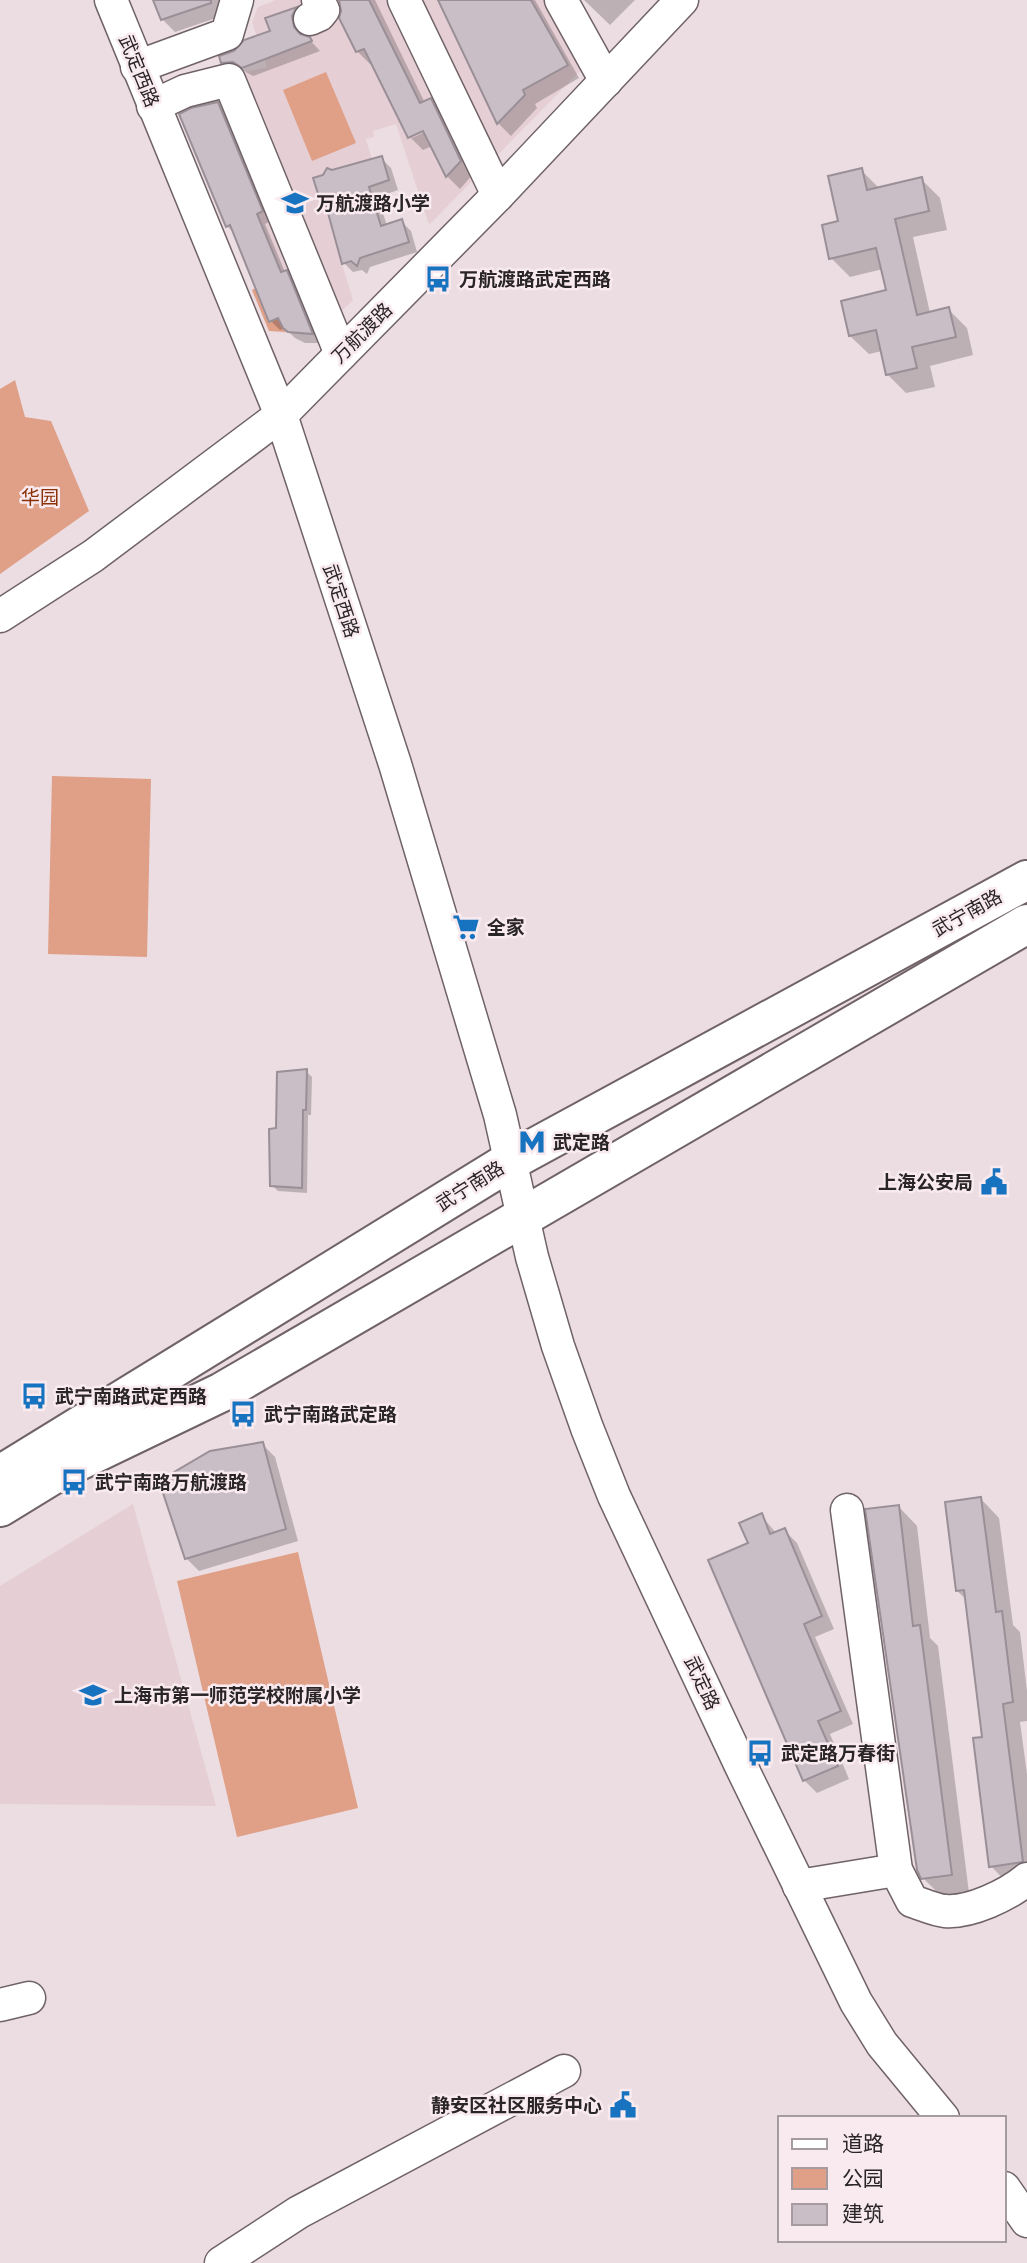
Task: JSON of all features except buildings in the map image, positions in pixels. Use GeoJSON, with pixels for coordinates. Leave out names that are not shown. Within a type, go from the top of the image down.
{"type":"FeatureCollection","features":[{"type":"Feature","properties":{"kind":"main road","name":"武宁南路"},"geometry":{"type":"LineString","coordinates":[[8,1465],[512,1160],[1027,880]]}},
{"type":"Feature","properties":{"kind":"main road","name":"武宁南路"},"geometry":{"type":"LineString","coordinates":[[0,1507],[61,1468],[222,1392],[1027,924]]}},
{"type":"Feature","properties":{"kind":"street","name":"武定西路"},"geometry":{"type":"LineString","coordinates":[[111,0],[281,415],[395,764],[512,1160],[522,1218]]}},
{"type":"Feature","properties":{"kind":"street"},"geometry":{"type":"LineString","coordinates":[[137,67],[227,34],[237,0]]}},
{"type":"Feature","properties":{"kind":"street"},"geometry":{"type":"LineString","coordinates":[[404,0],[498,195]]}},
{"type":"Feature","properties":{"kind":"street"},"geometry":{"type":"LineString","coordinates":[[562,0],[606,81]]}},
{"type":"Feature","properties":{"kind":"street","name":"万航渡路"},"geometry":{"type":"LineString","coordinates":[[0,616],[93,556],[281,415],[498,195],[682,0]]}},
{"type":"Feature","properties":{"kind":"street"},"geometry":{"type":"LineString","coordinates":[[153,106],[185,91],[229,80],[341,354]]}},
{"type":"Feature","properties":{"kind":"street","name":"武定路"},"geometry":{"type":"LineString","coordinates":[[522,1218],[558,1346],[586,1429],[614,1496],[856,2002],[882,2044],[941,2116]]}},
{"type":"Feature","properties":{"kind":"street"},"geometry":{"type":"LineString","coordinates":[[847,1510],[896,1870],[912,1901],[945,1911],[973,1906],[1007,1894],[1027,1880]]}},
{"type":"Feature","properties":{"kind":"street"},"geometry":{"type":"LineString","coordinates":[[799,1886],[896,1870]]}},
{"type":"Feature","properties":{"kind":"street"},"geometry":{"type":"LineString","coordinates":[[221,2263],[299,2212],[564,2071]]}},
{"type":"Feature","properties":{"kind":"street"},"geometry":{"type":"LineString","coordinates":[[1006,2191],[1027,2221]]}},
{"type":"Feature","properties":{"kind":"shaded area"},"geometry":{"type":"Polygon","coordinates":[[[276,0],[550,0],[586,65],[429,225],[396,124],[373,131],[374,137],[366,139],[372,159],[382,156],[389,180],[369,187],[381,225],[402,219],[409,242],[361,258],[359,262],[342,264],[353,300],[325,327],[310,335],[269,331],[230,225],[226,227],[170,92],[183,86],[267,67],[252,22],[258,7],[276,0]]]}},
{"type":"Feature","properties":{"kind":"shaded area","name":"上海市第一师范学校附属小学"},"geometry":{"type":"Polygon","coordinates":[[[133,1504],[216,1806],[0,1804],[0,1586],[133,1504]]]}},
{"type":"Feature","properties":{"kind":"green space"},"geometry":{"type":"Polygon","coordinates":[[[326,72],[356,143],[312,161],[283,90],[326,72]]]}},
{"type":"Feature","properties":{"kind":"green space"},"geometry":{"type":"Polygon","coordinates":[[[256,288],[288,332],[269,331],[252,290],[256,288]]]}},
{"type":"Feature","properties":{"kind":"green space","name":"华园"},"geometry":{"type":"Polygon","coordinates":[[[15,380],[25,417],[51,421],[89,511],[0,574],[0,389],[15,380]]]}},
{"type":"Feature","properties":{"kind":"green space"},"geometry":{"type":"Polygon","coordinates":[[[52,776],[151,779],[147,957],[48,954],[52,776]]]}},
{"type":"Feature","properties":{"kind":"green space"},"geometry":{"type":"Polygon","coordinates":[[[298,1552],[358,1808],[237,1837],[177,1581],[298,1552]]]}},
{"type":"Feature","properties":{"kind":"place","name":"万航渡路小学"},"geometry":{"type":"Point","coordinates":[295,203]}},
{"type":"Feature","properties":{"kind":"place","name":"万航渡路武定西路"},"geometry":{"type":"Point","coordinates":[438,279]}},
{"type":"Feature","properties":{"kind":"place","name":"全家"},"geometry":{"type":"Point","coordinates":[466,927]}},
{"type":"Feature","properties":{"kind":"place","name":"武定路"},"geometry":{"type":"Point","coordinates":[532,1142]}},
{"type":"Feature","properties":{"kind":"place","name":"上海公安局"},"geometry":{"type":"Point","coordinates":[994,1182]}},
{"type":"Feature","properties":{"kind":"place","name":"武宁南路武定西路"},"geometry":{"type":"Point","coordinates":[34,1396]}},
{"type":"Feature","properties":{"kind":"place","name":"武宁南路武定路"},"geometry":{"type":"Point","coordinates":[243,1414]}},
{"type":"Feature","properties":{"kind":"place","name":"武宁南路万航渡路"},"geometry":{"type":"Point","coordinates":[74,1482]}},
{"type":"Feature","properties":{"kind":"place","name":"上海市第一师范学校附属小学"},"geometry":{"type":"Point","coordinates":[93,1695]}},
{"type":"Feature","properties":{"kind":"place","name":"武定路万春街"},"geometry":{"type":"Point","coordinates":[760,1753]}},
{"type":"Feature","properties":{"kind":"place","name":"静安区社区服务中心"},"geometry":{"type":"Point","coordinates":[623,2105]}}]}
